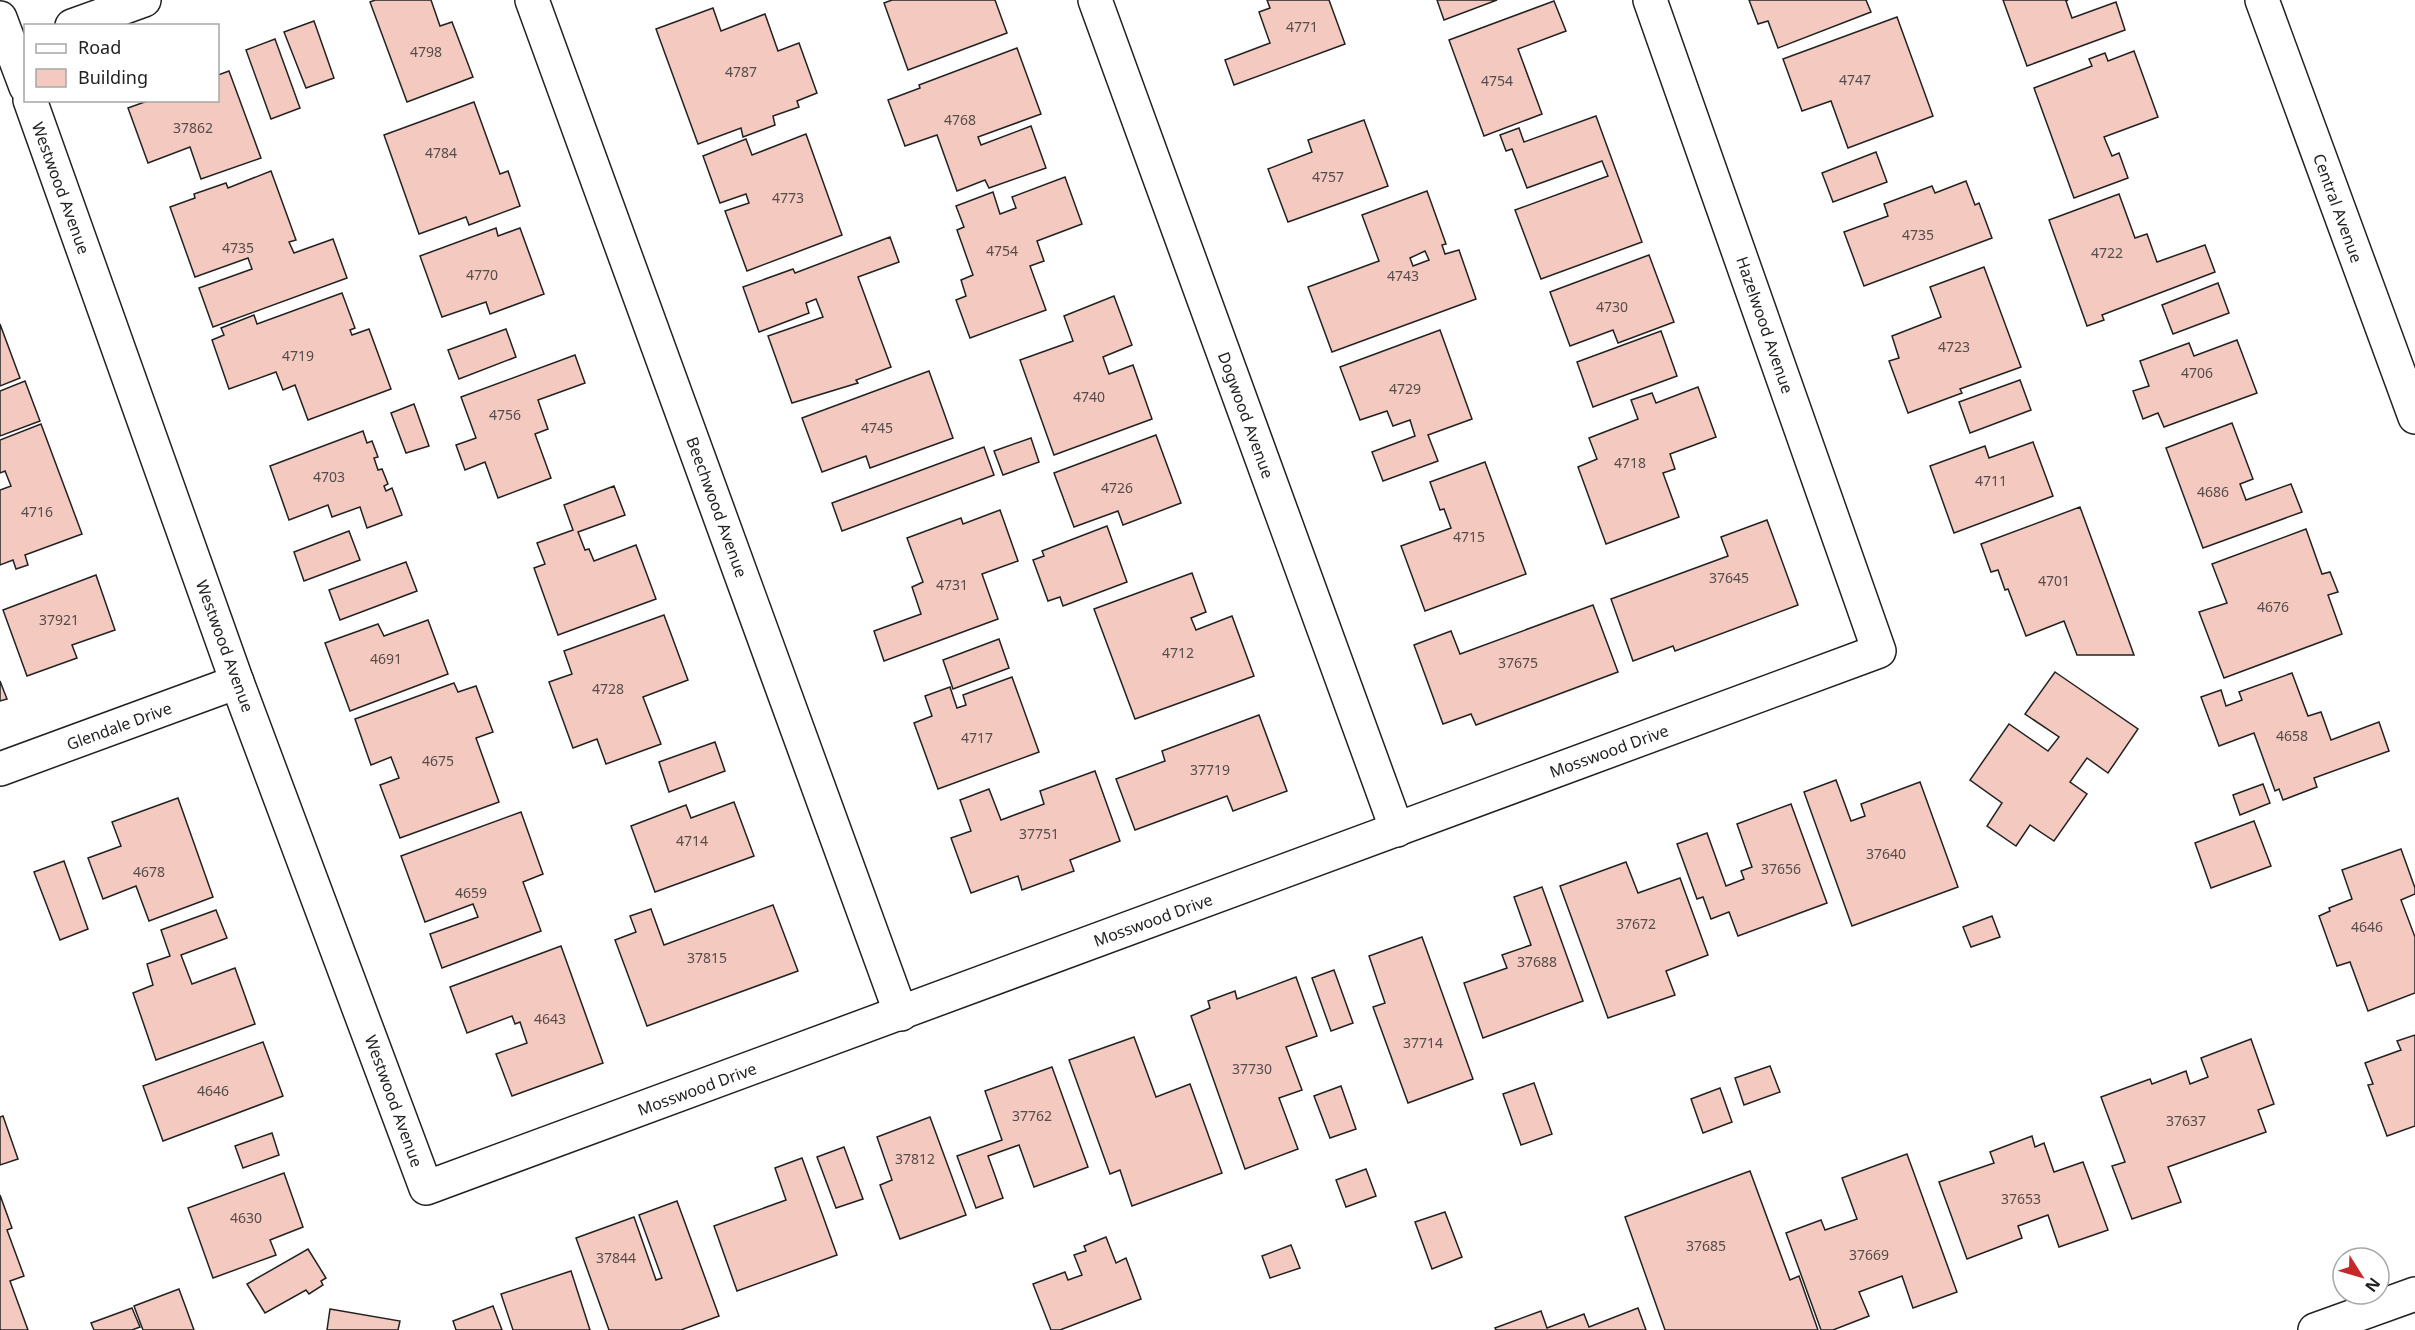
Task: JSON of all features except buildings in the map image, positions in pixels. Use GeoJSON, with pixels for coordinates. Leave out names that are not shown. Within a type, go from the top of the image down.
{"type":"FeatureCollection","features":[{"type":"Feature","properties":{"kind":"street"},"geometry":{"type":"LineString","coordinates":[[78,24],[144,0]]}},
{"type":"Feature","properties":{"kind":"street","name":"Beechwood Avenue"},"geometry":{"type":"LineString","coordinates":[[532,0],[901,1014]]}},
{"type":"Feature","properties":{"kind":"street","name":"Dogwood Avenue"},"geometry":{"type":"LineString","coordinates":[[1095,0],[1397,830]]}},
{"type":"Feature","properties":{"kind":"street","name":"Hazelwood Avenue"},"geometry":{"type":"LineString","coordinates":[[1650,0],[1879,651]]}},
{"type":"Feature","properties":{"kind":"street","name":"Central Avenue"},"geometry":{"type":"LineString","coordinates":[[2262,0],[2415,417]]}},
{"type":"Feature","properties":{"kind":"street"},"geometry":{"type":"LineString","coordinates":[[12,36],[24,80]]}},
{"type":"Feature","properties":{"kind":"street","name":"Westwood Avenue"},"geometry":{"type":"LineString","coordinates":[[31,102],[237,682],[426,1188]]}},
{"type":"Feature","properties":{"kind":"street","name":"Mosswood Drive"},"geometry":{"type":"LineString","coordinates":[[426,1188],[1879,651]]}},
{"type":"Feature","properties":{"kind":"street","name":"Glendale Drive"},"geometry":{"type":"LineString","coordinates":[[0,769],[237,682]]}},
{"type":"Feature","properties":{"kind":"street"},"geometry":{"type":"LineString","coordinates":[[2315,1330],[2415,1294]]}}]}
